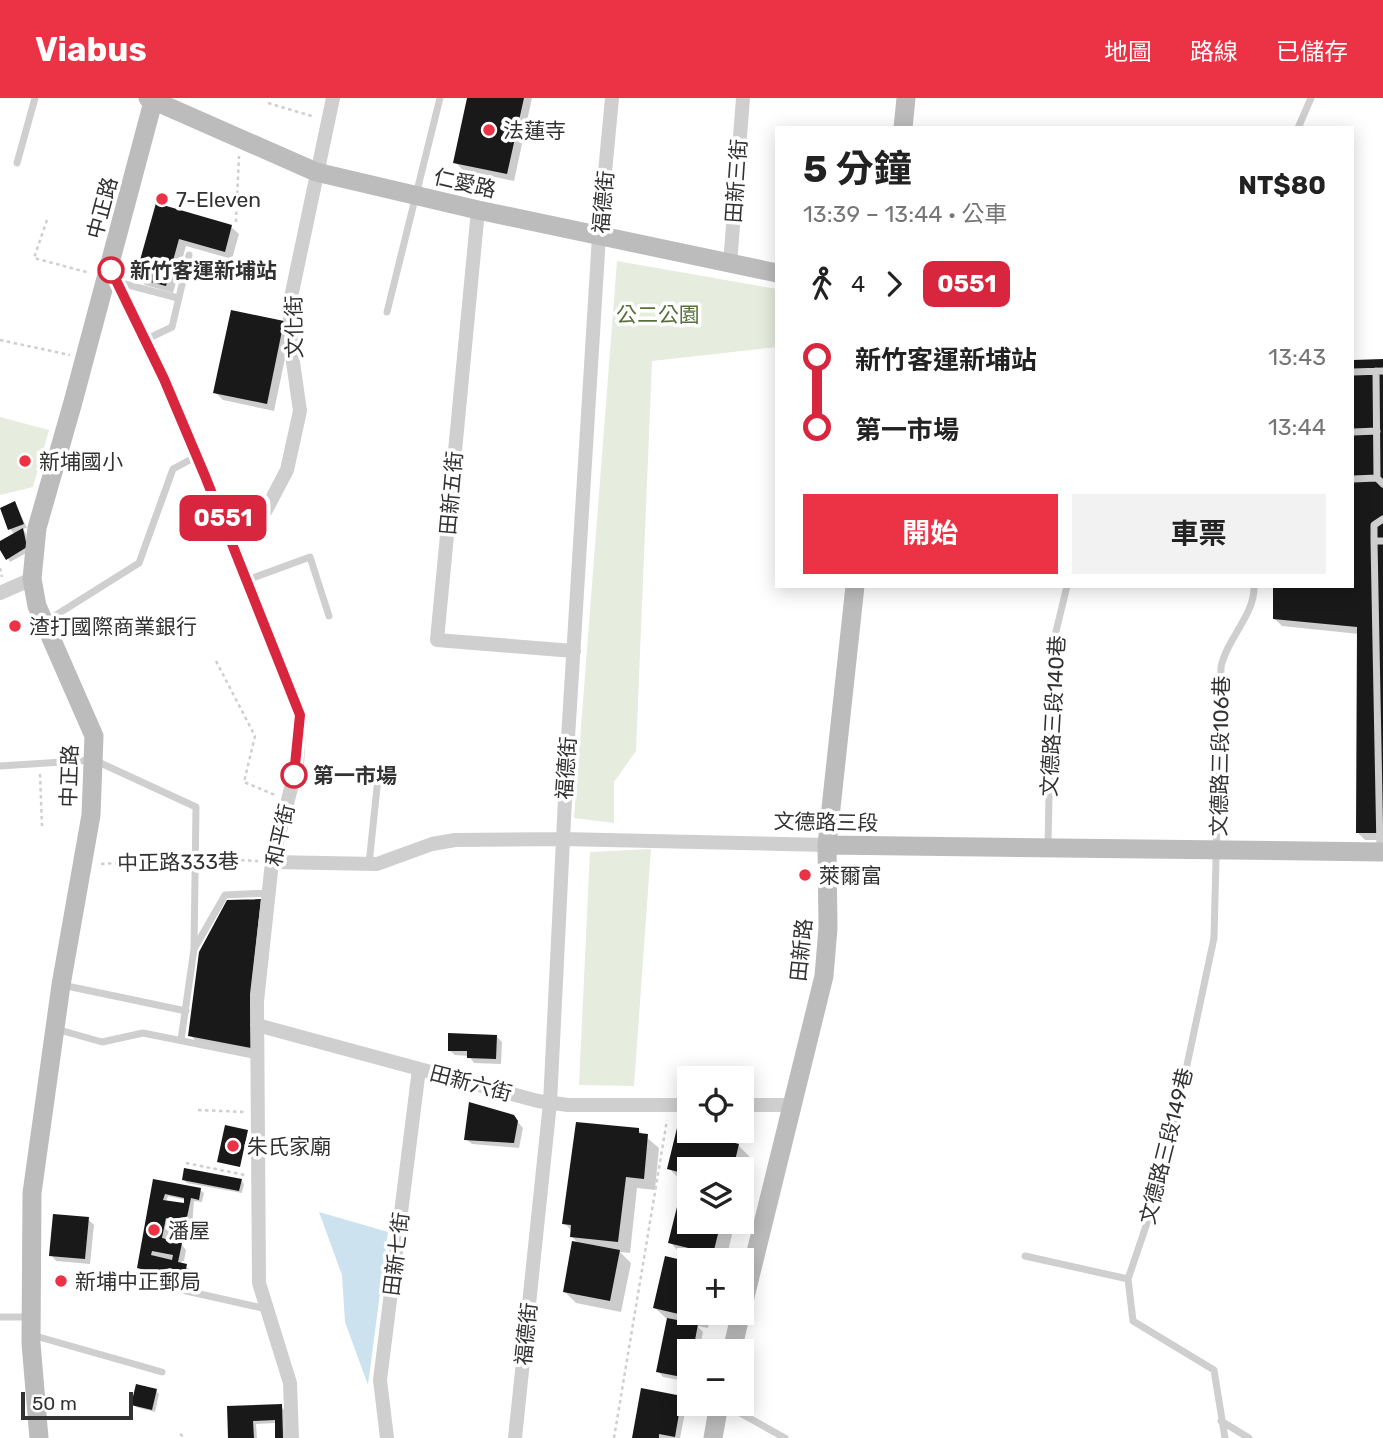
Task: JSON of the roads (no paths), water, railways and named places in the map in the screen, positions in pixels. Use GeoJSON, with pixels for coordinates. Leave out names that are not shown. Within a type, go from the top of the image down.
{"type":"FeatureCollection","features":[{"type":"Feature","properties":{"kind":"main road"},"geometry":{"type":"LineString","coordinates":[[903,126],[905,98]]}},
{"type":"Feature","properties":{"kind":"main road","name":"仁愛路"},"geometry":{"type":"LineString","coordinates":[[152,99],[316,172],[478,210],[775,273]]}},
{"type":"Feature","properties":{"kind":"main road","name":"中正路"},"geometry":{"type":"LineString","coordinates":[[39,1438],[31,1326],[32,1193],[61,985],[91,816],[94,736],[37,606],[32,579],[37,528],[83,358],[111,276],[152,99]]}},
{"type":"Feature","properties":{"kind":"main road","name":"田新路"},"geometry":{"type":"LineString","coordinates":[[754,1262],[824,976],[828,928],[827,845],[855,588]]}},
{"type":"Feature","properties":{"kind":"main road","name":"文德路三段"},"geometry":{"type":"LineString","coordinates":[[827,845],[1382,852]]}},
{"type":"Feature","properties":{"kind":"main road"},"geometry":{"type":"LineString","coordinates":[[713,1438],[718,1416]]}},
{"type":"Feature","properties":{"kind":"street","name":"文化街"},"geometry":{"type":"LineString","coordinates":[[228,530],[266,510],[288,470],[300,411],[291,348],[290,302],[333,98]]}},
{"type":"Feature","properties":{"kind":"street","name":"福德街"},"geometry":{"type":"LineString","coordinates":[[515,1438],[550,1103],[562,839],[600,236],[612,98]]}},
{"type":"Feature","properties":{"kind":"street","name":"田新三街"},"geometry":{"type":"LineString","coordinates":[[730,264],[743,98]]}},
{"type":"Feature","properties":{"kind":"street","name":"田新五街"},"geometry":{"type":"LineString","coordinates":[[478,210],[437,640],[574,651]]}},
{"type":"Feature","properties":{"kind":"street","name":"和平街"},"geometry":{"type":"LineString","coordinates":[[111,276],[145,340],[197,457],[300,715],[297,765],[272,862],[257,1001],[260,1283],[290,1383],[292,1438]]}},
{"type":"Feature","properties":{"kind":"street"},"geometry":{"type":"LineString","coordinates":[[0,593],[32,579]]}},
{"type":"Feature","properties":{"kind":"street","name":"文德路三段"},"geometry":{"type":"LineString","coordinates":[[272,862],[369,864],[392,860],[432,844],[455,840],[562,839],[827,845]]}},
{"type":"Feature","properties":{"kind":"street","name":"田新六街"},"geometry":{"type":"LineString","coordinates":[[257,1025],[550,1103],[677,1105]]}},
{"type":"Feature","properties":{"kind":"street","name":"田新七街"},"geometry":{"type":"LineString","coordinates":[[387,1438],[380,1380],[419,1069]]}},
{"type":"Feature","properties":{"kind":"street"},"geometry":{"type":"LineString","coordinates":[[754,1105],[792,1105]]}},
{"type":"Feature","properties":{"kind":"lane"},"geometry":{"type":"LineString","coordinates":[[17,163],[35,98]]}},
{"type":"Feature","properties":{"kind":"lane"},"geometry":{"type":"LineString","coordinates":[[387,312],[440,98]]}},
{"type":"Feature","properties":{"kind":"lane"},"geometry":{"type":"LineString","coordinates":[[1299,126],[1311,98]]}},
{"type":"Feature","properties":{"kind":"lane"},"geometry":{"type":"LineString","coordinates":[[145,340],[172,327],[189,255]]}},
{"type":"Feature","properties":{"kind":"lane"},"geometry":{"type":"LineString","coordinates":[[111,276],[178,298]]}},
{"type":"Feature","properties":{"kind":"lane"},"geometry":{"type":"LineString","coordinates":[[1354,372],[1379,371],[1377,431],[1380,481],[1354,479]]}},
{"type":"Feature","properties":{"kind":"lane"},"geometry":{"type":"LineString","coordinates":[[1354,432],[1377,431]]}},
{"type":"Feature","properties":{"kind":"lane"},"geometry":{"type":"LineString","coordinates":[[44,622],[139,563],[173,469],[197,457]]}},
{"type":"Feature","properties":{"kind":"lane"},"geometry":{"type":"LineString","coordinates":[[1382,852],[1379,541],[1374,526],[1383,519]]}},
{"type":"Feature","properties":{"kind":"lane"},"geometry":{"type":"LineString","coordinates":[[247,580],[310,557],[329,616]]}},
{"type":"Feature","properties":{"kind":"lane","name":"文德路三段140巷"},"geometry":{"type":"LineString","coordinates":[[1048,848],[1052,648],[1067,588]]}},
{"type":"Feature","properties":{"kind":"lane","name":"文德路三段106巷"},"geometry":{"type":"LineString","coordinates":[[1218,849],[1221,667],[1223,656],[1254,598],[1254,588]]}},
{"type":"Feature","properties":{"kind":"lane"},"geometry":{"type":"LineString","coordinates":[[0,766],[94,760],[196,807],[194,949],[181,1040]]}},
{"type":"Feature","properties":{"kind":"lane"},"geometry":{"type":"LineString","coordinates":[[369,864],[378,778]]}},
{"type":"Feature","properties":{"kind":"lane","name":"文德路三段149巷"},"geometry":{"type":"LineString","coordinates":[[1218,849],[1214,938],[1164,1173],[1128,1279],[1133,1321],[1214,1370],[1225,1438]]}},
{"type":"Feature","properties":{"kind":"lane"},"geometry":{"type":"LineString","coordinates":[[194,949],[225,895],[268,893]]}},
{"type":"Feature","properties":{"kind":"lane"},"geometry":{"type":"LineString","coordinates":[[61,985],[186,1011]]}},
{"type":"Feature","properties":{"kind":"lane"},"geometry":{"type":"LineString","coordinates":[[55,1029],[102,1042],[143,1033],[257,1056]]}},
{"type":"Feature","properties":{"kind":"lane"},"geometry":{"type":"LineString","coordinates":[[1025,1256],[1128,1279]]}},
{"type":"Feature","properties":{"kind":"lane"},"geometry":{"type":"LineString","coordinates":[[182,1290],[267,1309]]}},
{"type":"Feature","properties":{"kind":"lane"},"geometry":{"type":"LineString","coordinates":[[0,1317],[162,1372]]}},
{"type":"Feature","properties":{"kind":"lane"},"geometry":{"type":"LineString","coordinates":[[744,1416],[785,1438]]}},
{"type":"Feature","properties":{"kind":"lane"},"geometry":{"type":"LineString","coordinates":[[1221,1421],[1249,1438]]}},
{"type":"Feature","properties":{"kind":"water"},"geometry":{"type":"Polygon","coordinates":[[[319,1212],[388,1232],[368,1385],[345,1322],[342,1275],[319,1212]]]}},
{"type":"Feature","properties":{"kind":"place","name":"法蓮寺"},"geometry":{"type":"Point","coordinates":[489,130]}},
{"type":"Feature","properties":{"kind":"place","name":"7-Eleven"},"geometry":{"type":"Point","coordinates":[162,199]}},
{"type":"Feature","properties":{"kind":"place","name":"新竹客運新埔站"},"geometry":{"type":"Point","coordinates":[111,270]}},
{"type":"Feature","properties":{"kind":"place","name":"新埔國小"},"geometry":{"type":"Point","coordinates":[25,461]}},
{"type":"Feature","properties":{"kind":"place","name":"渣打國際商業銀行"},"geometry":{"type":"Point","coordinates":[15,626]}},
{"type":"Feature","properties":{"kind":"place","name":"第一市場"},"geometry":{"type":"Point","coordinates":[294,775]}},
{"type":"Feature","properties":{"kind":"place","name":"萊爾富"},"geometry":{"type":"Point","coordinates":[805,875]}},
{"type":"Feature","properties":{"kind":"place","name":"朱氏家廟"},"geometry":{"type":"Point","coordinates":[233,1146]}},
{"type":"Feature","properties":{"kind":"place","name":"潘屋"},"geometry":{"type":"Point","coordinates":[154,1230]}},
{"type":"Feature","properties":{"kind":"place","name":"新埔中正郵局"},"geometry":{"type":"Point","coordinates":[61,1281]}},
{"type":"Feature","properties":{"kind":"park label","name":"公二公園"},"geometry":{"type":"Point","coordinates":[658,314]}}]}
